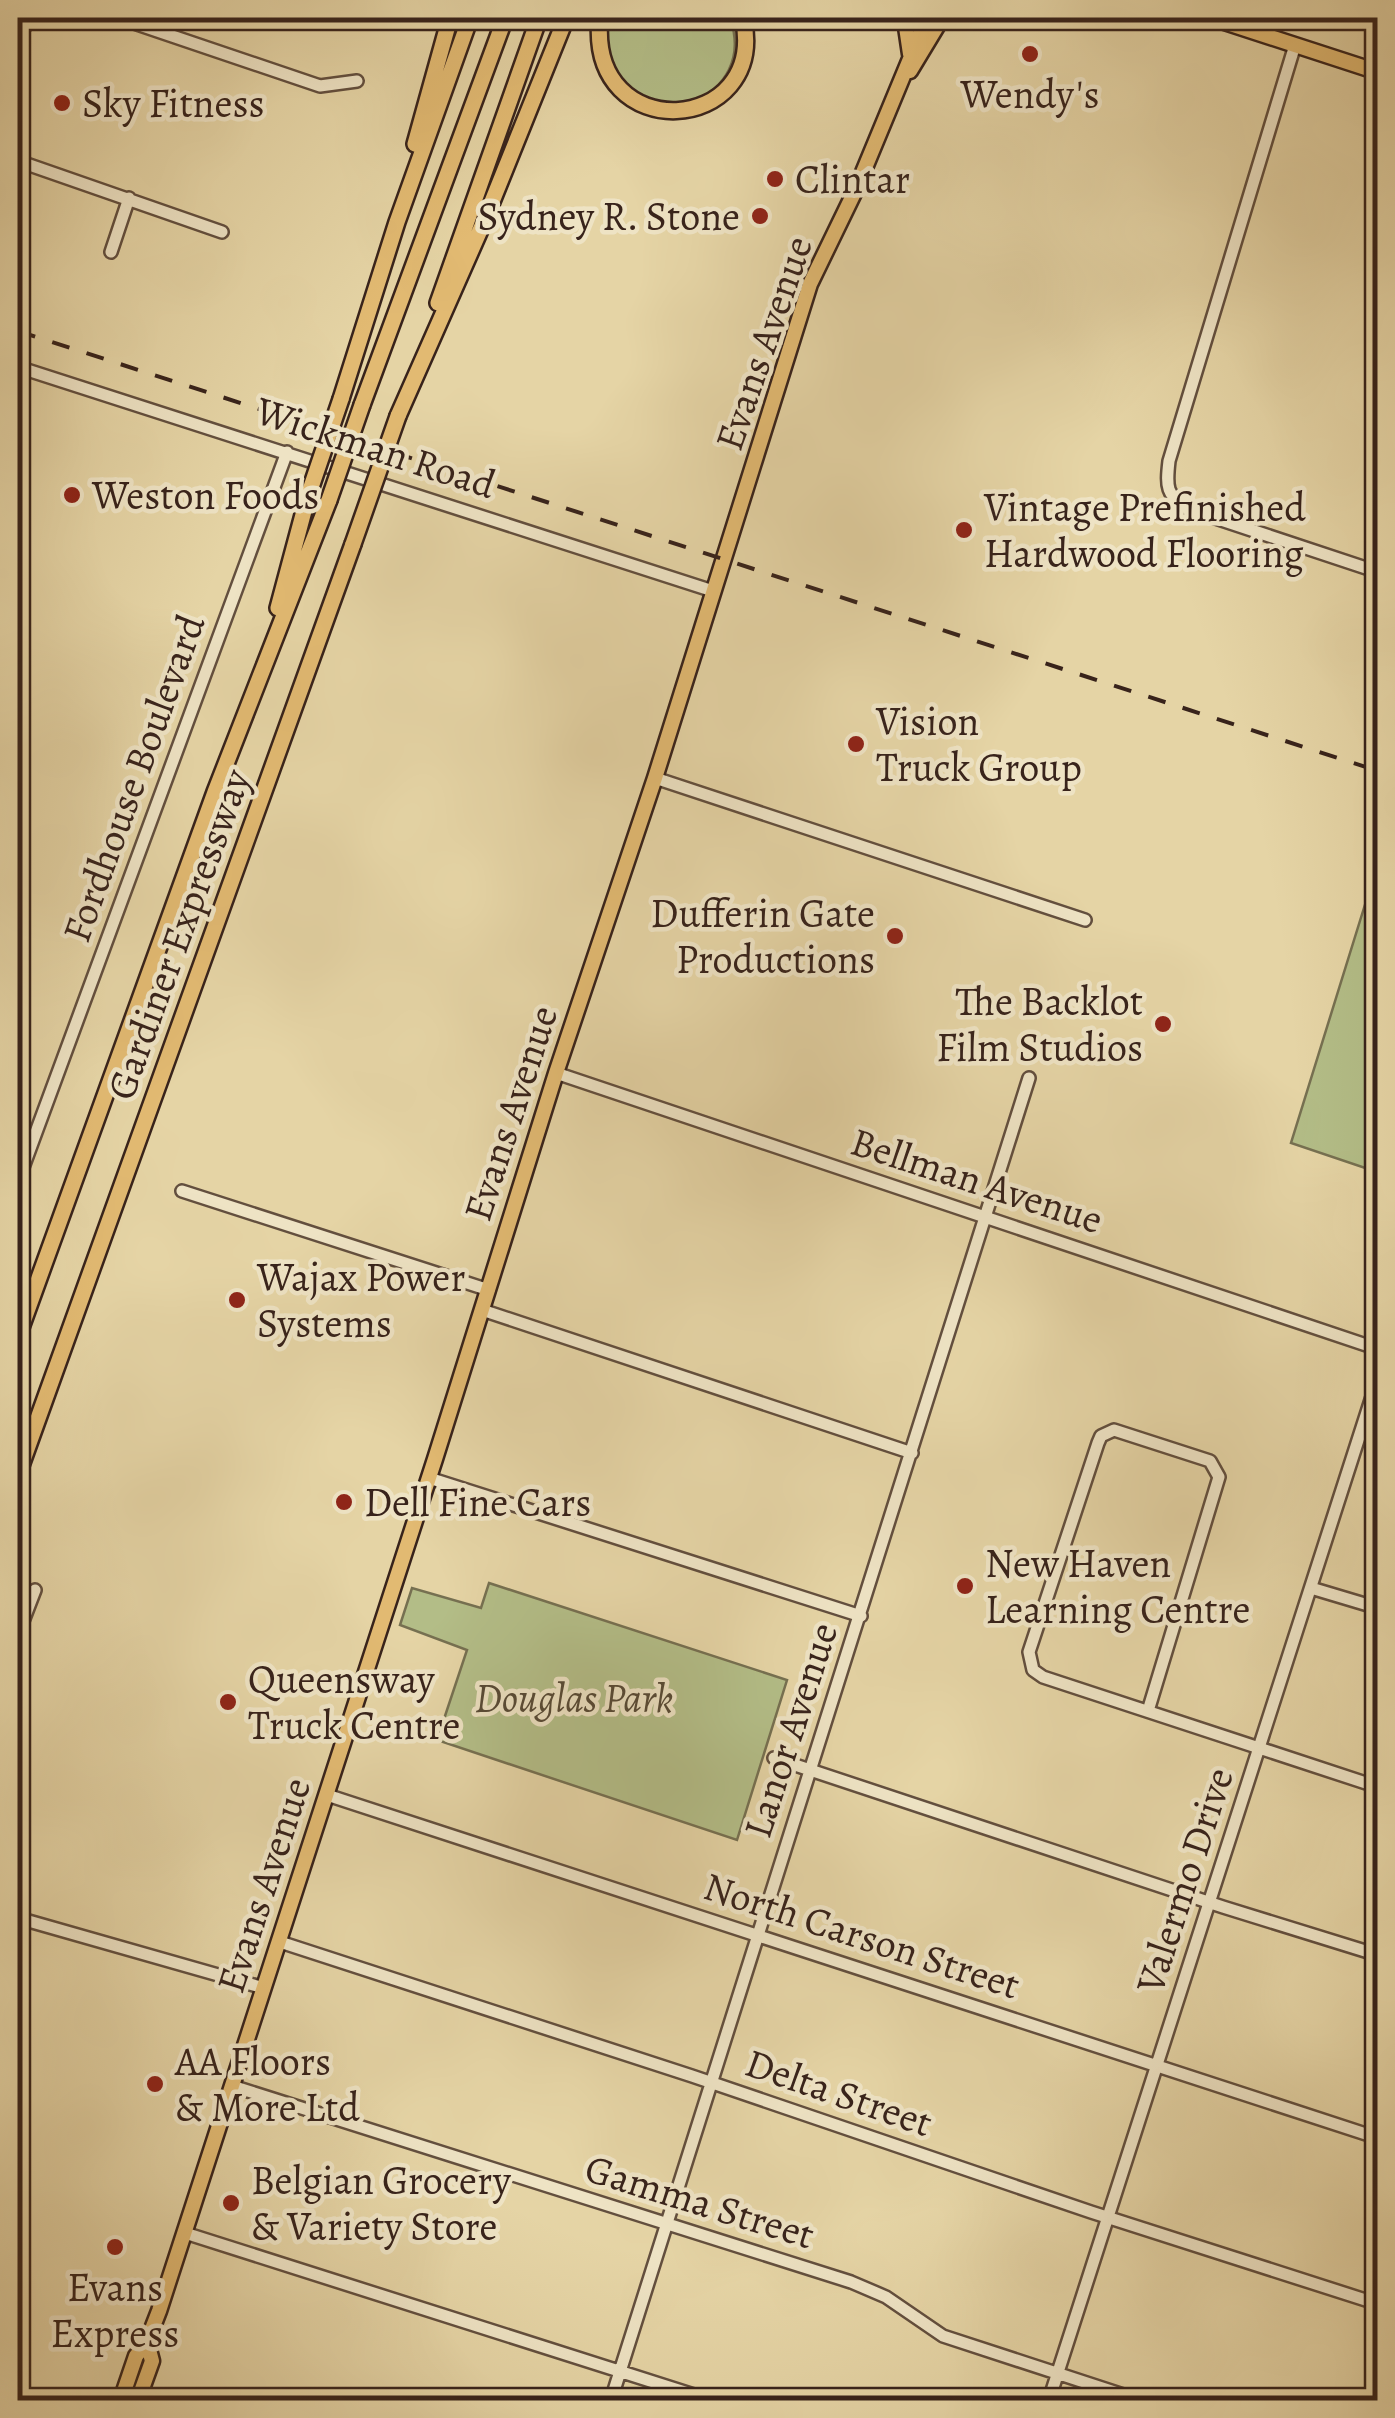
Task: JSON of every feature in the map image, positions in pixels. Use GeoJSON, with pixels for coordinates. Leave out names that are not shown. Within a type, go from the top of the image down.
{"type":"FeatureCollection","features":[{"type":"Feature","properties":{"kind":"highway"},"geometry":{"type":"LineString","coordinates":[[398,222],[450,18]]}},
{"type":"Feature","properties":{"kind":"highway","name":"Gardiner Expressway"},"geometry":{"type":"LineString","coordinates":[[264,665],[308,496],[470,18]]}},
{"type":"Feature","properties":{"kind":"highway","name":"Gardiner Expressway"},"geometry":{"type":"LineString","coordinates":[[18,1336],[505,18]]}},
{"type":"Feature","properties":{"kind":"highway","name":"Gardiner Expressway"},"geometry":{"type":"LineString","coordinates":[[18,1474],[354,544],[538,18]]}},
{"type":"Feature","properties":{"kind":"highway","name":"Gardiner Expressway"},"geometry":{"type":"LineString","coordinates":[[398,416],[484,220],[566,18]]}},
{"type":"Feature","properties":{"kind":"highway"},"geometry":{"type":"LineString","coordinates":[[600,18],[598,32],[603,58],[609,76],[620,90],[651,110],[679,112],[706,104],[734,79],[746,46],[743,18]]}},
{"type":"Feature","properties":{"kind":"main road"},"geometry":{"type":"LineString","coordinates":[[901,18],[910,54]]}},
{"type":"Feature","properties":{"kind":"main road","name":"Evans Avenue"},"geometry":{"type":"LineString","coordinates":[[902,84],[910,54],[927,18]]}},
{"type":"Feature","properties":{"kind":"main road","name":"Evans Avenue"},"geometry":{"type":"LineString","coordinates":[[121,2400],[136,2356],[148,2342],[185,2234],[556,1074],[656,778],[810,284],[902,84],[942,18]]}},
{"type":"Feature","properties":{"kind":"main road"},"geometry":{"type":"LineString","coordinates":[[1212,18],[1378,72]]}},
{"type":"Feature","properties":{"kind":"main road","name":"Evans Avenue"},"geometry":{"type":"LineString","coordinates":[[138,2400],[152,2361],[148,2342]]}},
{"type":"Feature","properties":{"kind":"street"},"geometry":{"type":"LineString","coordinates":[[18,36],[31,18]]}},
{"type":"Feature","properties":{"kind":"street"},"geometry":{"type":"LineString","coordinates":[[119,18],[320,86],[357,80]]}},
{"type":"Feature","properties":{"kind":"street"},"geometry":{"type":"LineString","coordinates":[[1296,45],[1166,486],[1170,498],[1188,509],[1378,572]]}},
{"type":"Feature","properties":{"kind":"street"},"geometry":{"type":"LineString","coordinates":[[18,160],[222,232]]}},
{"type":"Feature","properties":{"kind":"street"},"geometry":{"type":"LineString","coordinates":[[112,252],[129,198]]}},
{"type":"Feature","properties":{"kind":"street","name":"Wickman Road"},"geometry":{"type":"LineString","coordinates":[[18,367],[714,591]]}},
{"type":"Feature","properties":{"kind":"street","name":"Fordhouse Boulevard"},"geometry":{"type":"LineString","coordinates":[[18,1181],[288,452]]}},
{"type":"Feature","properties":{"kind":"street"},"geometry":{"type":"LineString","coordinates":[[656,778],[1085,920]]}},
{"type":"Feature","properties":{"kind":"street","name":"Bellman Avenue"},"geometry":{"type":"LineString","coordinates":[[556,1074],[1378,1349]]}},
{"type":"Feature","properties":{"kind":"street","name":"Lanor Avenue"},"geometry":{"type":"LineString","coordinates":[[610,2400],[1029,1078]]}},
{"type":"Feature","properties":{"kind":"street"},"geometry":{"type":"LineString","coordinates":[[18,1138],[32,1142]]}},
{"type":"Feature","properties":{"kind":"street"},"geometry":{"type":"LineString","coordinates":[[182,1191],[488,1290]]}},
{"type":"Feature","properties":{"kind":"street"},"geometry":{"type":"LineString","coordinates":[[482,1310],[912,1454]]}},
{"type":"Feature","properties":{"kind":"street","name":"Valermo Drive"},"geometry":{"type":"LineString","coordinates":[[1049,2400],[1378,1378]]}},
{"type":"Feature","properties":{"kind":"street"},"geometry":{"type":"LineString","coordinates":[[1148,1710],[1219,1477],[1210,1461],[1114,1430],[1101,1436],[1098,1444],[1029,1652],[1033,1670],[1043,1677],[1378,1787]]}},
{"type":"Feature","properties":{"kind":"street"},"geometry":{"type":"LineString","coordinates":[[429,1478],[861,1616]]}},
{"type":"Feature","properties":{"kind":"street"},"geometry":{"type":"LineString","coordinates":[[1311,1588],[1378,1608]]}},
{"type":"Feature","properties":{"kind":"street"},"geometry":{"type":"LineString","coordinates":[[18,1634],[35,1590]]}},
{"type":"Feature","properties":{"kind":"street"},"geometry":{"type":"LineString","coordinates":[[774,1758],[1378,1954]]}},
{"type":"Feature","properties":{"kind":"street","name":"North Carson Street"},"geometry":{"type":"LineString","coordinates":[[327,1795],[1378,2138]]}},
{"type":"Feature","properties":{"kind":"street"},"geometry":{"type":"LineString","coordinates":[[18,1918],[264,1988]]}},
{"type":"Feature","properties":{"kind":"street","name":"Delta Street"},"geometry":{"type":"LineString","coordinates":[[280,1942],[1378,2304]]}},
{"type":"Feature","properties":{"kind":"street","name":"Gamma Street"},"geometry":{"type":"LineString","coordinates":[[232,2086],[850,2282],[886,2298],[943,2336],[1139,2400]]}},
{"type":"Feature","properties":{"kind":"street"},"geometry":{"type":"LineString","coordinates":[[185,2234],[710,2400]]}},
{"type":"Feature","properties":{"kind":"green space"},"geometry":{"type":"Polygon","coordinates":[[[606,18],[730,18],[735,47],[729,70],[715,88],[695,100],[673,105],[650,102],[630,91],[614,71],[608,52],[606,18]]]}},
{"type":"Feature","properties":{"kind":"green space"},"geometry":{"type":"Polygon","coordinates":[[[1377,866],[1378,1172],[1291,1143],[1377,866]]]}},
{"type":"Feature","properties":{"kind":"green space","name":"Douglas Park"},"geometry":{"type":"Polygon","coordinates":[[[489,1583],[787,1680],[737,1840],[437,1740],[467,1650],[400,1625],[412,1588],[481,1608],[489,1583]]]}},
{"type":"Feature","properties":{"kind":"railway"},"geometry":{"type":"LineString","coordinates":[[18,331],[1378,771]]}},
{"type":"Feature","properties":{"kind":"place","name":"Wendy's"},"geometry":{"type":"Point","coordinates":[1030,54]}},
{"type":"Feature","properties":{"kind":"place","name":"Sky Fitness"},"geometry":{"type":"Point","coordinates":[62,103]}},
{"type":"Feature","properties":{"kind":"place","name":"Clintar"},"geometry":{"type":"Point","coordinates":[775,179]}},
{"type":"Feature","properties":{"kind":"place","name":"Sydney R. Stone"},"geometry":{"type":"Point","coordinates":[760,216]}},
{"type":"Feature","properties":{"kind":"place","name":"Weston Foods"},"geometry":{"type":"Point","coordinates":[72,495]}},
{"type":"Feature","properties":{"kind":"place","name":"Vintage Prefinished Hardwood Flooring"},"geometry":{"type":"Point","coordinates":[964,530]}},
{"type":"Feature","properties":{"kind":"place","name":"Vision Truck Group"},"geometry":{"type":"Point","coordinates":[856,744]}},
{"type":"Feature","properties":{"kind":"place","name":"Dufferin Gate Productions"},"geometry":{"type":"Point","coordinates":[895,936]}},
{"type":"Feature","properties":{"kind":"place","name":"The Backlot Film Studios"},"geometry":{"type":"Point","coordinates":[1163,1024]}},
{"type":"Feature","properties":{"kind":"place","name":"Wajax Power Systems"},"geometry":{"type":"Point","coordinates":[237,1300]}},
{"type":"Feature","properties":{"kind":"place","name":"Dell Fine Cars"},"geometry":{"type":"Point","coordinates":[344,1502]}},
{"type":"Feature","properties":{"kind":"place","name":"New Haven Learning Centre"},"geometry":{"type":"Point","coordinates":[965,1586]}},
{"type":"Feature","properties":{"kind":"place","name":"Queensway Truck Centre"},"geometry":{"type":"Point","coordinates":[228,1702]}},
{"type":"Feature","properties":{"kind":"place","name":"AA Floors & More Ltd"},"geometry":{"type":"Point","coordinates":[155,2084]}},
{"type":"Feature","properties":{"kind":"place","name":"Belgian Grocery & Variety Store"},"geometry":{"type":"Point","coordinates":[231,2203]}},
{"type":"Feature","properties":{"kind":"place","name":"Evans Express"},"geometry":{"type":"Point","coordinates":[115,2247]}}]}
